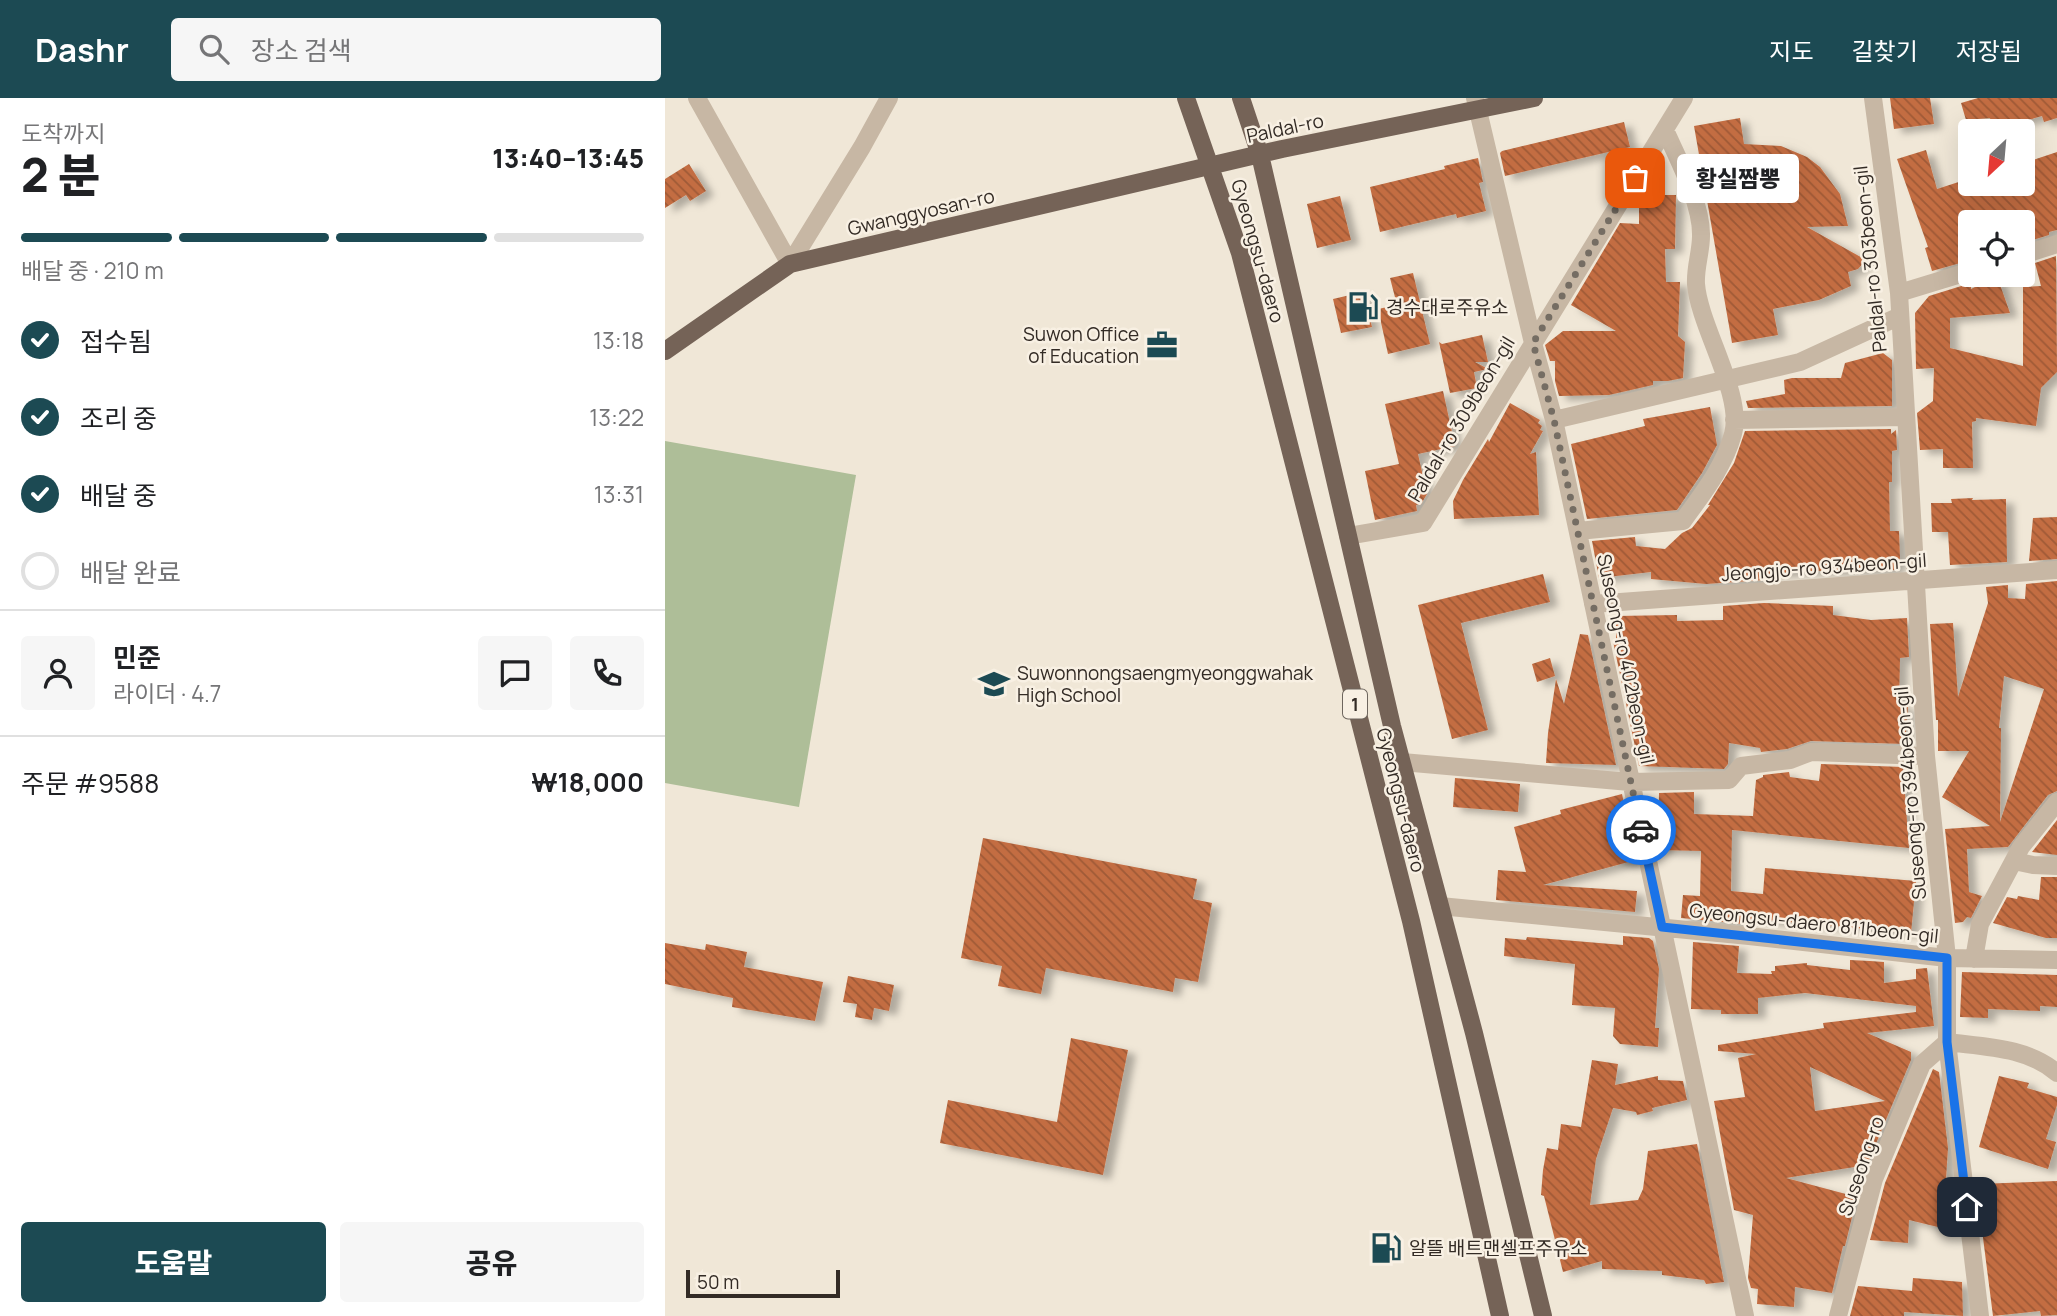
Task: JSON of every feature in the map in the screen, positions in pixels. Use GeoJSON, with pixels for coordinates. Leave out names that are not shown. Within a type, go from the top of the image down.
{"type":"FeatureCollection","features":[{"type":"Feature","properties":{"kind":"main road","name":"Gyeongsu-daero"},"geometry":{"type":"LineString","coordinates":[[1186,98],[1240,253],[1407,908],[1500,1316]]}},
{"type":"Feature","properties":{"kind":"main road","name":"Gyeongsu-daero"},"geometry":{"type":"LineString","coordinates":[[1241,98],[1260,155],[1402,762],[1474,1033],[1543,1316]]}},
{"type":"Feature","properties":{"kind":"main road","name":"Paldal-ro"},"geometry":{"type":"LineString","coordinates":[[1210,166],[1477,104],[1534,98]]}},
{"type":"Feature","properties":{"kind":"main road","name":"Gwanggyosan-ro"},"geometry":{"type":"LineString","coordinates":[[665,351],[790,264],[1210,166]]}},
{"type":"Feature","properties":{"kind":"street"},"geometry":{"type":"LineString","coordinates":[[697,98],[790,264],[889,98]]}},
{"type":"Feature","properties":{"kind":"street","name":"Paldal-ro 309beon-gil"},"geometry":{"type":"LineString","coordinates":[[1348,536],[1423,523],[1684,98]]}},
{"type":"Feature","properties":{"kind":"street","name":"Paldal-ro 303beon-gil"},"geometry":{"type":"LineString","coordinates":[[1873,98],[1899,293],[1915,582]]}},
{"type":"Feature","properties":{"kind":"street","name":"Suseong-ro 402beon-gil"},"geometry":{"type":"LineString","coordinates":[[1477,104],[1533,343],[1554,420],[1745,1316]]}},
{"type":"Feature","properties":{"kind":"street"},"geometry":{"type":"LineString","coordinates":[[1578,531],[1682,521],[1716,476],[1734,431],[1731,396],[1707,327],[1696,284],[1702,234],[1691,190],[1665,130]]}},
{"type":"Feature","properties":{"kind":"street"},"geometry":{"type":"LineString","coordinates":[[2035,251],[2057,244]]}},
{"type":"Feature","properties":{"kind":"street"},"geometry":{"type":"LineString","coordinates":[[1899,293],[1958,275]]}},
{"type":"Feature","properties":{"kind":"street"},"geometry":{"type":"LineString","coordinates":[[1554,420],[1800,362],[1900,316]]}},
{"type":"Feature","properties":{"kind":"street"},"geometry":{"type":"LineString","coordinates":[[1734,419],[1904,417]]}},
{"type":"Feature","properties":{"kind":"street","name":"Jeongjo-ro 934beon-gil"},"geometry":{"type":"LineString","coordinates":[[1594,604],[2057,570]]}},
{"type":"Feature","properties":{"kind":"street","name":"Suseong-ro 394beon-gil"},"geometry":{"type":"LineString","coordinates":[[1915,582],[1926,756],[1947,958],[1947,1042],[1980,1316]]}},
{"type":"Feature","properties":{"kind":"street"},"geometry":{"type":"LineString","coordinates":[[1402,762],[1630,782],[1729,780],[1741,766],[1790,760],[1811,752],[1926,756]]}},
{"type":"Feature","properties":{"kind":"street"},"geometry":{"type":"LineString","coordinates":[[1974,959],[1980,924],[2021,847],[2057,802]]}},
{"type":"Feature","properties":{"kind":"street"},"geometry":{"type":"LineString","coordinates":[[2014,860],[2033,866],[2057,866]]}},
{"type":"Feature","properties":{"kind":"street","name":"Gyeongsu-daero 811beon-gil"},"geometry":{"type":"LineString","coordinates":[[1440,906],[1947,958],[2057,960]]}},
{"type":"Feature","properties":{"kind":"street"},"geometry":{"type":"LineString","coordinates":[[1947,1042],[2008,1050],[2043,1061],[2057,1073]]}},
{"type":"Feature","properties":{"kind":"street","name":"Suseong-ro"},"geometry":{"type":"LineString","coordinates":[[1838,1316],[1874,1179],[1922,1064],[1947,1042]]}},
{"type":"Feature","properties":{"kind":"green space"},"geometry":{"type":"Polygon","coordinates":[[[665,441],[856,475],[799,807],[665,783],[665,441]]]}},
{"type":"Feature","properties":{"kind":"building"},"geometry":{"type":"Polygon","coordinates":[[[1890,98],[1930,98],[1934,124],[1894,129],[1890,98]]]}},
{"type":"Feature","properties":{"kind":"building"},"geometry":{"type":"Polygon","coordinates":[[[1978,98],[2057,98],[2057,118],[2044,122],[2042,116],[2032,119],[1966,119],[1961,103],[1978,98]]]}},
{"type":"Feature","properties":{"kind":"building"},"geometry":{"type":"Polygon","coordinates":[[[1740,118],[1744,144],[1781,146],[1807,157],[1820,167],[1840,194],[1848,226],[1807,227],[1866,260],[1858,269],[1848,272],[1851,286],[1819,300],[1773,309],[1778,335],[1732,343],[1694,126],[1740,118]]]}},
{"type":"Feature","properties":{"kind":"building"},"geometry":{"type":"Polygon","coordinates":[[[1624,122],[1630,147],[1505,176],[1500,153],[1502,151],[1624,122]]]}},
{"type":"Feature","properties":{"kind":"building"},"geometry":{"type":"Polygon","coordinates":[[[1926,150],[1937,189],[1958,182],[1958,196],[2035,196],[2035,159],[2057,152],[2057,230],[2035,239],[2035,210],[1958,210],[1958,264],[1932,271],[1925,248],[1928,247],[1897,159],[1926,150]]]}},
{"type":"Feature","properties":{"kind":"building"},"geometry":{"type":"Polygon","coordinates":[[[1478,158],[1483,182],[1479,183],[1486,211],[1457,218],[1456,214],[1380,232],[1370,187],[1478,158]]]}},
{"type":"Feature","properties":{"kind":"building"},"geometry":{"type":"Polygon","coordinates":[[[689,164],[706,191],[690,201],[686,195],[665,208],[665,179],[689,164]]]}},
{"type":"Feature","properties":{"kind":"building"},"geometry":{"type":"Polygon","coordinates":[[[1639,195],[1676,195],[1675,249],[1665,249],[1666,282],[1680,282],[1678,336],[1685,342],[1683,378],[1653,381],[1653,385],[1609,395],[1559,396],[1555,381],[1555,361],[1550,361],[1545,345],[1563,331],[1616,331],[1571,305],[1620,223],[1639,224],[1639,195]]]}},
{"type":"Feature","properties":{"kind":"building"},"geometry":{"type":"Polygon","coordinates":[[[1340,196],[1351,240],[1317,248],[1307,204],[1340,196]]]}},
{"type":"Feature","properties":{"kind":"building"},"geometry":{"type":"Polygon","coordinates":[[[2056,256],[2057,372],[2041,388],[2036,426],[1976,418],[1976,421],[1972,422],[1973,468],[1943,468],[1943,449],[1920,450],[1917,413],[1933,401],[1934,368],[1916,369],[1915,313],[1929,296],[1958,287],[2001,287],[2010,313],[1950,318],[1950,348],[2023,366],[2023,287],[2041,286],[2035,263],[2056,256]]]}},
{"type":"Feature","properties":{"kind":"building"},"geometry":{"type":"Polygon","coordinates":[[[1413,273],[1430,344],[1388,354],[1378,309],[1397,305],[1390,278],[1413,273]]]}},
{"type":"Feature","properties":{"kind":"building"},"geometry":{"type":"Polygon","coordinates":[[[1363,292],[1372,327],[1341,333],[1333,299],[1363,292]]]}},
{"type":"Feature","properties":{"kind":"building"},"geometry":{"type":"Polygon","coordinates":[[[1482,335],[1488,362],[1475,362],[1488,369],[1474,372],[1477,388],[1450,393],[1439,342],[1442,344],[1482,335]]]}},
{"type":"Feature","properties":{"kind":"building"},"geometry":{"type":"Polygon","coordinates":[[[1883,353],[1892,360],[1892,406],[1748,408],[1746,401],[1785,394],[1784,380],[1841,378],[1845,363],[1883,353]]]}},
{"type":"Feature","properties":{"kind":"building"},"geometry":{"type":"Polygon","coordinates":[[[1443,391],[1455,446],[1418,454],[1427,494],[1421,504],[1416,505],[1417,511],[1375,520],[1365,471],[1399,464],[1385,404],[1443,391]]]}},
{"type":"Feature","properties":{"kind":"building"},"geometry":{"type":"Polygon","coordinates":[[[1510,403],[1540,420],[1538,423],[1542,426],[1540,430],[1543,431],[1530,454],[1536,452],[1539,515],[1454,519],[1453,501],[1463,480],[1488,439],[1489,442],[1510,403]]]}},
{"type":"Feature","properties":{"kind":"building"},"geometry":{"type":"Polygon","coordinates":[[[1710,407],[1717,445],[1677,510],[1587,519],[1571,444],[1645,426],[1643,419],[1710,407]]]}},
{"type":"Feature","properties":{"kind":"building"},"geometry":{"type":"Polygon","coordinates":[[[1891,429],[1891,434],[1896,430],[1897,450],[1892,451],[1892,482],[1889,482],[1890,531],[1899,531],[1900,558],[1895,570],[1763,574],[1763,580],[1706,584],[1651,579],[1651,572],[1599,578],[1592,541],[1635,537],[1636,546],[1665,549],[1682,533],[1692,528],[1710,505],[1734,463],[1745,431],[1891,429]]]}},
{"type":"Feature","properties":{"kind":"building"},"geometry":{"type":"Polygon","coordinates":[[[1973,498],[1972,500],[2006,499],[2007,562],[1950,565],[1948,532],[1932,532],[1931,503],[1952,503],[1951,499],[1973,498]]]}},
{"type":"Feature","properties":{"kind":"building"},"geometry":{"type":"Polygon","coordinates":[[[2057,517],[2057,559],[2029,561],[2033,518],[2057,517]]]}},
{"type":"Feature","properties":{"kind":"building"},"geometry":{"type":"Polygon","coordinates":[[[1543,574],[1550,602],[1461,623],[1488,730],[1452,739],[1418,605],[1543,574]]]}},
{"type":"Feature","properties":{"kind":"building"},"geometry":{"type":"Polygon","coordinates":[[[2057,581],[2057,791],[2048,795],[2008,847],[1967,849],[1969,892],[1982,896],[1971,918],[1967,917],[1963,922],[1955,923],[1945,829],[1990,826],[1942,797],[1969,751],[1938,751],[1930,624],[1953,623],[1958,697],[1988,603],[1986,587],[2008,585],[2008,598],[2025,599],[2026,584],[2057,581]],[[2004,676],[1999,728],[2000,822],[2044,689],[2004,676]]]}},
{"type":"Feature","properties":{"kind":"building"},"geometry":{"type":"Polygon","coordinates":[[[1764,603],[1833,606],[1833,615],[1871,620],[1907,618],[1909,657],[1900,658],[1899,706],[1908,706],[1905,744],[1811,741],[1787,749],[1761,752],[1760,748],[1729,743],[1728,764],[1724,769],[1639,766],[1613,641],[1616,642],[1616,616],[1677,615],[1677,621],[1723,620],[1723,606],[1764,603]]]}},
{"type":"Feature","properties":{"kind":"building"},"geometry":{"type":"Polygon","coordinates":[[[1580,634],[1588,635],[1616,765],[1546,763],[1556,679],[1564,704],[1580,634]]]}},
{"type":"Feature","properties":{"kind":"building"},"geometry":{"type":"Polygon","coordinates":[[[1550,658],[1555,676],[1537,682],[1532,664],[1550,658]]]}},
{"type":"Feature","properties":{"kind":"building"},"geometry":{"type":"Polygon","coordinates":[[[1821,764],[1903,767],[1909,848],[1732,830],[1731,891],[1763,894],[1765,868],[1916,881],[1911,933],[1745,918],[1744,924],[1681,918],[1683,895],[1700,896],[1701,851],[1658,850],[1659,793],[1694,792],[1694,814],[1753,816],[1756,780],[1763,775],[1789,772],[1790,777],[1819,781],[1821,764]]]}},
{"type":"Feature","properties":{"kind":"building"},"geometry":{"type":"Polygon","coordinates":[[[1455,778],[1520,784],[1518,812],[1453,807],[1455,778]]]}},
{"type":"Feature","properties":{"kind":"building"},"geometry":{"type":"Polygon","coordinates":[[[1622,794],[1636,860],[1543,885],[1637,891],[1635,912],[1496,900],[1498,870],[1526,872],[1514,827],[1561,814],[1560,810],[1622,794]]]}},
{"type":"Feature","properties":{"kind":"building"},"geometry":{"type":"Polygon","coordinates":[[[2057,820],[2057,855],[2032,852],[2057,820]]]}},
{"type":"Feature","properties":{"kind":"building"},"geometry":{"type":"Polygon","coordinates":[[[983,838],[1197,879],[1193,899],[1212,903],[1198,982],[1175,978],[1173,992],[1046,968],[1041,994],[998,986],[1002,966],[961,958],[983,838]]]}},
{"type":"Feature","properties":{"kind":"building"},"geometry":{"type":"Polygon","coordinates":[[[2041,877],[2057,877],[2057,938],[2046,938],[1993,923],[2007,897],[2039,900],[2041,877]]]}},
{"type":"Feature","properties":{"kind":"building"},"geometry":{"type":"Polygon","coordinates":[[[1623,936],[1649,938],[1653,941],[1659,969],[1655,1028],[1659,1028],[1658,1047],[1620,1044],[1613,1036],[1615,1008],[1572,1005],[1575,964],[1504,956],[1505,938],[1526,940],[1527,937],[1623,945],[1623,936]]]}},
{"type":"Feature","properties":{"kind":"building"},"geometry":{"type":"Polygon","coordinates":[[[1693,942],[1739,946],[1737,973],[1772,974],[1775,966],[1807,963],[1850,970],[1850,960],[1870,961],[1884,962],[1884,983],[1916,979],[1916,969],[1927,968],[1934,1026],[1867,1033],[1911,1052],[1911,1060],[1867,1165],[1786,1178],[1857,1197],[1832,1293],[1795,1287],[1794,1307],[1757,1304],[1758,1289],[1751,1288],[1748,1278],[1753,1215],[1734,1210],[1714,1101],[1745,1097],[1738,1058],[1756,1054],[1718,1051],[1718,1045],[1824,1028],[1823,1023],[1916,1012],[1916,1006],[1805,993],[1758,998],[1758,1014],[1721,1014],[1721,1010],[1691,1009],[1693,942]],[[1810,1067],[1815,1111],[1885,1101],[1810,1067]]]}},
{"type":"Feature","properties":{"kind":"building"},"geometry":{"type":"Polygon","coordinates":[[[665,943],[705,950],[706,944],[747,952],[744,967],[823,982],[815,1021],[732,1007],[733,998],[665,984],[665,943]]]}},
{"type":"Feature","properties":{"kind":"building"},"geometry":{"type":"Polygon","coordinates":[[[1962,972],[2057,975],[2057,1007],[2040,1006],[2040,1011],[1988,1009],[1988,1018],[1960,1017],[1962,972]]]}},
{"type":"Feature","properties":{"kind":"building"},"geometry":{"type":"Polygon","coordinates":[[[848,976],[894,985],[889,1011],[874,1008],[872,1020],[855,1017],[857,1004],[843,1002],[848,976]]]}},
{"type":"Feature","properties":{"kind":"building"},"geometry":{"type":"Polygon","coordinates":[[[1071,1038],[1128,1050],[1103,1175],[940,1143],[948,1100],[1057,1122],[1071,1038]]]}},
{"type":"Feature","properties":{"kind":"building"},"geometry":{"type":"Polygon","coordinates":[[[1592,1060],[1618,1064],[1615,1085],[1658,1076],[1658,1080],[1683,1081],[1687,1100],[1652,1108],[1653,1111],[1637,1115],[1636,1112],[1613,1108],[1596,1159],[1590,1205],[1638,1200],[1643,1189],[1648,1151],[1697,1144],[1724,1282],[1706,1284],[1704,1280],[1662,1275],[1662,1271],[1602,1269],[1602,1261],[1563,1272],[1544,1196],[1541,1195],[1543,1170],[1547,1148],[1558,1150],[1561,1124],[1581,1127],[1592,1060]]]}},
{"type":"Feature","properties":{"kind":"building"},"geometry":{"type":"Polygon","coordinates":[[[1933,1069],[1939,1072],[1948,1148],[1946,1179],[1943,1179],[1942,1228],[1909,1220],[1908,1243],[1870,1240],[1885,1183],[1933,1069]]]}},
{"type":"Feature","properties":{"kind":"building"},"geometry":{"type":"Polygon","coordinates":[[[1999,1076],[2029,1083],[2027,1088],[2057,1097],[2046,1139],[2056,1142],[2048,1169],[1979,1147],[1999,1076]]]}},
{"type":"Feature","properties":{"kind":"building"},"geometry":{"type":"Polygon","coordinates":[[[2057,1181],[2057,1315],[2041,1316],[2040,1311],[1993,1316],[1979,1184],[2057,1181]]]}},
{"type":"Feature","properties":{"kind":"building"},"geometry":{"type":"Polygon","coordinates":[[[1913,1278],[1962,1282],[1963,1316],[1904,1312],[1904,1316],[1850,1316],[1858,1286],[1912,1291],[1913,1278]]]}},
{"type":"Feature","properties":{"kind":"way so far"},"geometry":{"type":"LineString","coordinates":[[1635,178],[1533,343],[1554,420],[1641,830]]}},
{"type":"Feature","properties":{"kind":"place","name":"황실짬뽕"},"geometry":{"type":"Point","coordinates":[1635,178]}},
{"type":"Feature","properties":{"kind":"place","name":"경수대로주유소"},"geometry":{"type":"Point","coordinates":[1363,307]}},
{"type":"Feature","properties":{"kind":"place","name":"Suwon Office of Education"},"geometry":{"type":"Point","coordinates":[1162,345]}},
{"type":"Feature","properties":{"kind":"place","name":"Suwonnongsaengmyeonggwahak High School"},"geometry":{"type":"Point","coordinates":[994,684]}},
{"type":"Feature","properties":{"kind":"place","name":"알뜰 배트맨셀프주유소"},"geometry":{"type":"Point","coordinates":[1386,1248]}},
{"type":"Feature","properties":{"kind":"route"},"geometry":{"type":"LineString","coordinates":[[1641,830],[1662,927],[1947,958],[1947,1042],[1967,1207]]}}]}
